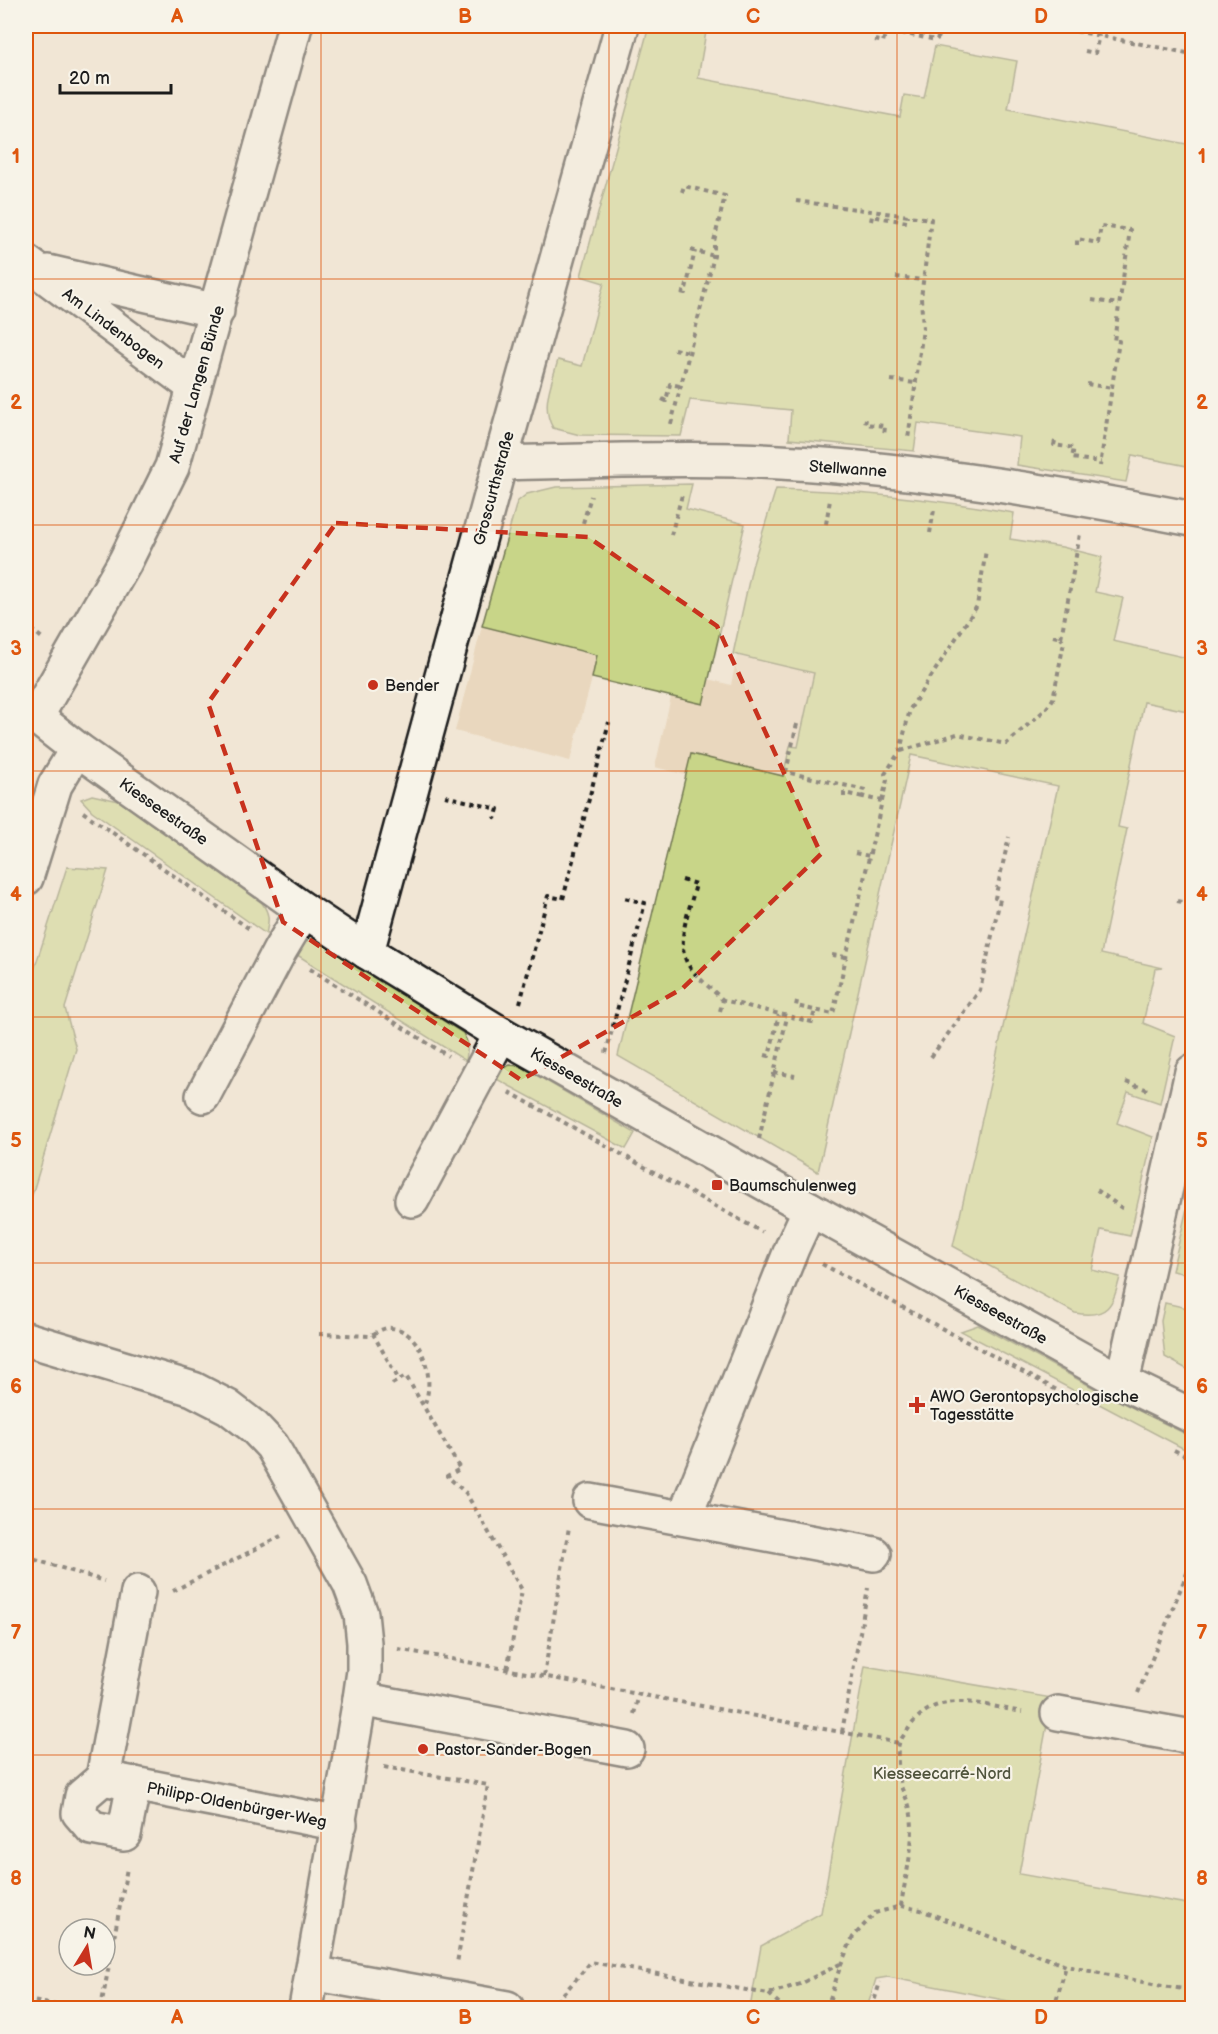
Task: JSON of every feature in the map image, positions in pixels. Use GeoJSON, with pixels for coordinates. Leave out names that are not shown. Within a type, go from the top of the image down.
{"type":"FeatureCollection","features":[{"type":"Feature","properties":{"kind":"street","name":"Auf der Langen Bünde"},"geometry":{"type":"LineString","coordinates":[[31,713],[125,562],[172,467],[295,26]]}},
{"type":"Feature","properties":{"kind":"street","name":"Groscurthstraße"},"geometry":{"type":"LineString","coordinates":[[367,952],[622,26]]}},
{"type":"Feature","properties":{"kind":"street","name":"Am Lindenbogen"},"geometry":{"type":"LineString","coordinates":[[30,265],[217,311]]}},
{"type":"Feature","properties":{"kind":"street","name":"Am Lindenbogen"},"geometry":{"type":"LineString","coordinates":[[30,265],[194,387]]}},
{"type":"Feature","properties":{"kind":"street","name":"Stellwanne"},"geometry":{"type":"LineString","coordinates":[[500,463],[676,460],[773,462],[904,472],[1008,485],[1192,519]]}},
{"type":"Feature","properties":{"kind":"street","name":"Kiesseestraße"},"geometry":{"type":"LineString","coordinates":[[31,713],[77,749],[304,910],[367,952],[501,1034],[1122,1382],[1192,1416]]}},
{"type":"Feature","properties":{"kind":"street"},"geometry":{"type":"LineString","coordinates":[[26,878],[55,785],[77,749]]}},
{"type":"Feature","properties":{"kind":"street"},"geometry":{"type":"LineString","coordinates":[[203,1096],[280,950],[304,910]]}},
{"type":"Feature","properties":{"kind":"street"},"geometry":{"type":"LineString","coordinates":[[412,1200],[501,1034]]}},
{"type":"Feature","properties":{"kind":"street"},"geometry":{"type":"LineString","coordinates":[[1122,1382],[1192,1072]]}},
{"type":"Feature","properties":{"kind":"street"},"geometry":{"type":"LineString","coordinates":[[684,1518],[792,1248],[810,1209]]}},
{"type":"Feature","properties":{"kind":"street"},"geometry":{"type":"LineString","coordinates":[[26,1339],[193,1389],[228,1407],[254,1427],[272,1446],[350,1584],[361,1614],[364,1671],[306,2008]]}},
{"type":"Feature","properties":{"kind":"street"},"geometry":{"type":"LineString","coordinates":[[590,1501],[874,1554]]}},
{"type":"Feature","properties":{"kind":"street","name":"Philipp-Oldenbürger-Weg"},"geometry":{"type":"LineString","coordinates":[[124,1834],[118,1781],[138,1592]]}},
{"type":"Feature","properties":{"kind":"street"},"geometry":{"type":"LineString","coordinates":[[360,1699],[627,1749]]}},
{"type":"Feature","properties":{"kind":"street"},"geometry":{"type":"LineString","coordinates":[[1058,1713],[1192,1734]]}},
{"type":"Feature","properties":{"kind":"street"},"geometry":{"type":"LineString","coordinates":[[118,1781],[82,1796],[79,1813],[92,1828],[124,1834]]}},
{"type":"Feature","properties":{"kind":"street","name":"Philipp-Oldenbürger-Weg"},"geometry":{"type":"LineString","coordinates":[[118,1781],[339,1824]]}},
{"type":"Feature","properties":{"kind":"street"},"geometry":{"type":"LineString","coordinates":[[312,1973],[507,2008]]}},
{"type":"Feature","properties":{"kind":"path"},"geometry":{"type":"LineString","coordinates":[[866,26],[936,40],[949,26]]}},
{"type":"Feature","properties":{"kind":"path"},"geometry":{"type":"LineString","coordinates":[[1050,26],[1192,54]]}},
{"type":"Feature","properties":{"kind":"path"},"geometry":{"type":"LineString","coordinates":[[875,40],[883,42],[886,30]]}},
{"type":"Feature","properties":{"kind":"path"},"geometry":{"type":"LineString","coordinates":[[1085,51],[1095,53],[1099,35]]}},
{"type":"Feature","properties":{"kind":"path"},"geometry":{"type":"LineString","coordinates":[[671,535],[686,481],[667,441],[714,256],[714,241],[725,196],[684,186],[682,192]]}},
{"type":"Feature","properties":{"kind":"path"},"geometry":{"type":"LineString","coordinates":[[796,201],[931,219],[921,298],[923,329],[904,472]]}},
{"type":"Feature","properties":{"kind":"path"},"geometry":{"type":"LineString","coordinates":[[871,221],[872,216],[907,222],[908,215]]}},
{"type":"Feature","properties":{"kind":"path"},"geometry":{"type":"LineString","coordinates":[[900,751],[957,734],[1006,744],[1046,710],[1053,699],[1064,642],[1061,638],[1083,519],[1098,482],[1119,341],[1114,341],[1130,230],[1101,226],[1098,243],[1077,240],[1077,245]]}},
{"type":"Feature","properties":{"kind":"path"},"geometry":{"type":"LineString","coordinates":[[681,292],[684,292],[693,250],[714,256]]}},
{"type":"Feature","properties":{"kind":"path"},"geometry":{"type":"LineString","coordinates":[[896,277],[923,280]]}},
{"type":"Feature","properties":{"kind":"path"},"geometry":{"type":"LineString","coordinates":[[1092,300],[1119,304]]}},
{"type":"Feature","properties":{"kind":"path"},"geometry":{"type":"LineString","coordinates":[[674,349],[689,352]]}},
{"type":"Feature","properties":{"kind":"path"},"geometry":{"type":"LineString","coordinates":[[891,380],[916,383]]}},
{"type":"Feature","properties":{"kind":"path"},"geometry":{"type":"LineString","coordinates":[[662,399],[666,401],[670,384],[680,386]]}},
{"type":"Feature","properties":{"kind":"path"},"geometry":{"type":"LineString","coordinates":[[1087,384],[1112,387]]}},
{"type":"Feature","properties":{"kind":"path"},"geometry":{"type":"LineString","coordinates":[[866,419],[866,424],[885,426],[884,437],[892,438]]}},
{"type":"Feature","properties":{"kind":"path"},"geometry":{"type":"LineString","coordinates":[[900,439],[908,440]]}},
{"type":"Feature","properties":{"kind":"path"},"geometry":{"type":"LineString","coordinates":[[1055,441],[1054,445],[1074,448],[1072,458],[1101,462]]}},
{"type":"Feature","properties":{"kind":"path"},"geometry":{"type":"LineString","coordinates":[[797,1001],[796,1006],[833,1014],[887,780],[885,774],[900,751],[910,709],[977,606],[986,550]]}},
{"type":"Feature","properties":{"kind":"path"},"geometry":{"type":"LineString","coordinates":[[1189,592],[1192,576]]}},
{"type":"Feature","properties":{"kind":"path"},"geometry":{"type":"LineString","coordinates":[[28,623],[26,625],[43,638]]}},
{"type":"Feature","properties":{"kind":"path"},"geometry":{"type":"LineString","coordinates":[[1053,636],[1061,638]]}},
{"type":"Feature","properties":{"kind":"path"},"geometry":{"type":"LineString","coordinates":[[501,1034],[518,1014],[548,896],[563,899],[609,722]]}},
{"type":"Feature","properties":{"kind":"path"},"geometry":{"type":"LineString","coordinates":[[797,724],[786,772],[865,790],[863,797]]}},
{"type":"Feature","properties":{"kind":"path"},"geometry":{"type":"LineString","coordinates":[[412,788],[498,809],[495,819]]}},
{"type":"Feature","properties":{"kind":"path"},"geometry":{"type":"LineString","coordinates":[[843,797],[844,793],[882,801]]}},
{"type":"Feature","properties":{"kind":"path"},"geometry":{"type":"LineString","coordinates":[[931,1057],[980,990],[1000,899],[995,898],[1009,837]]}},
{"type":"Feature","properties":{"kind":"path"},"geometry":{"type":"LineString","coordinates":[[855,853],[869,856]]}},
{"type":"Feature","properties":{"kind":"path"},"geometry":{"type":"LineString","coordinates":[[682,880],[696,884],[682,949],[691,969],[723,1000],[812,1022],[815,1010]]}},
{"type":"Feature","properties":{"kind":"path"},"geometry":{"type":"LineString","coordinates":[[597,1088],[645,903],[624,898]]}},
{"type":"Feature","properties":{"kind":"path"},"geometry":{"type":"LineString","coordinates":[[1177,901],[1192,904]]}},
{"type":"Feature","properties":{"kind":"path"},"geometry":{"type":"LineString","coordinates":[[832,955],[846,957]]}},
{"type":"Feature","properties":{"kind":"path"},"geometry":{"type":"LineString","coordinates":[[720,1011],[723,1000]]}},
{"type":"Feature","properties":{"kind":"path"},"geometry":{"type":"LineString","coordinates":[[765,1055],[769,1056],[779,1015]]}},
{"type":"Feature","properties":{"kind":"path"},"geometry":{"type":"LineString","coordinates":[[756,1149],[787,1017]]}},
{"type":"Feature","properties":{"kind":"path"},"geometry":{"type":"LineString","coordinates":[[774,1072],[795,1076]]}},
{"type":"Feature","properties":{"kind":"path"},"geometry":{"type":"LineString","coordinates":[[319,1334],[370,1336],[387,1327],[406,1334],[420,1349],[429,1373],[430,1385],[424,1406]]}},
{"type":"Feature","properties":{"kind":"path"},"geometry":{"type":"LineString","coordinates":[[373,1334],[399,1380]]}},
{"type":"Feature","properties":{"kind":"path"},"geometry":{"type":"LineString","coordinates":[[392,1384],[406,1376],[460,1469],[447,1476],[466,1493],[522,1590],[507,1670]]}},
{"type":"Feature","properties":{"kind":"path"},"geometry":{"type":"LineString","coordinates":[[544,1676],[571,1516],[590,1501]]}},
{"type":"Feature","properties":{"kind":"path"},"geometry":{"type":"LineString","coordinates":[[26,1557],[159,1598],[314,1519]]}},
{"type":"Feature","properties":{"kind":"path"},"geometry":{"type":"LineString","coordinates":[[842,1732],[874,1554]]}},
{"type":"Feature","properties":{"kind":"path"},"geometry":{"type":"LineString","coordinates":[[1125,1725],[1192,1561]]}},
{"type":"Feature","properties":{"kind":"path"},"geometry":{"type":"LineString","coordinates":[[364,1643],[898,1743]]}},
{"type":"Feature","properties":{"kind":"path"},"geometry":{"type":"LineString","coordinates":[[901,1906],[912,1838],[908,1801],[902,1788],[898,1743],[914,1720],[927,1709],[942,1703],[958,1701],[1048,1716],[1058,1713]]}},
{"type":"Feature","properties":{"kind":"path"},"geometry":{"type":"LineString","coordinates":[[380,1766],[488,1785],[450,1998]]}},
{"type":"Feature","properties":{"kind":"path"},"geometry":{"type":"LineString","coordinates":[[100,2008],[129,1857],[124,1834]]}},
{"type":"Feature","properties":{"kind":"path"},"geometry":{"type":"LineString","coordinates":[[827,2008],[841,1964],[853,1937],[875,1913],[901,1906],[921,1910],[1066,1966],[1192,1990]]}},
{"type":"Feature","properties":{"kind":"path"},"geometry":{"type":"LineString","coordinates":[[551,2008],[591,1962],[768,1994],[800,1984],[841,1964]]}},
{"type":"Feature","properties":{"kind":"path"},"geometry":{"type":"LineString","coordinates":[[1054,2008],[1066,1966]]}},
{"type":"Feature","properties":{"kind":"path"},"geometry":{"type":"LineString","coordinates":[[872,2008],[880,1982]]}},
{"type":"Feature","properties":{"kind":"path"},"geometry":{"type":"LineString","coordinates":[[768,1994],[784,2008]]}},
{"type":"Feature","properties":{"kind":"path"},"geometry":{"type":"LineString","coordinates":[[26,2000],[74,2008]]}},
{"type":"Feature","properties":{"kind":"highlighted area"},"geometry":{"type":"Polygon","coordinates":[[[336,523],[588,537],[717,626],[821,854],[683,988],[521,1080],[283,922],[208,703],[336,523]]]}},
{"type":"Feature","properties":{"kind":"shaded area"},"geometry":{"type":"Polygon","coordinates":[[[482,626],[598,656],[570,761],[455,731],[482,626]]]}},
{"type":"Feature","properties":{"kind":"shaded area"},"geometry":{"type":"Polygon","coordinates":[[[737,656],[815,673],[797,748],[790,746],[783,776],[692,754],[686,775],[655,767],[671,697],[702,703],[708,679],[731,685],[737,656]]]}},
{"type":"Feature","properties":{"kind":"green space"},"geometry":{"type":"Polygon","coordinates":[[[649,26],[707,26],[698,78],[900,117],[904,95],[924,98],[935,46],[1017,61],[1008,109],[1192,145],[1192,467],[1132,455],[1126,482],[1017,465],[1020,437],[918,423],[914,451],[789,439],[791,410],[690,400],[681,436],[580,435],[553,428],[549,420],[547,403],[558,360],[582,366],[604,283],[581,276],[649,26]]]}},
{"type":"Feature","properties":{"kind":"green space"},"geometry":{"type":"Polygon","coordinates":[[[692,484],[686,509],[745,524],[703,704],[592,678],[597,655],[482,626],[517,502],[527,494],[556,487],[692,484]]]}},
{"type":"Feature","properties":{"kind":"green space"},"geometry":{"type":"Polygon","coordinates":[[[776,489],[895,496],[1014,513],[1010,539],[1062,547],[1102,557],[1095,592],[1123,598],[1113,641],[1192,659],[1192,712],[1144,702],[1118,827],[1127,829],[1101,954],[1163,968],[1155,969],[1143,1023],[1175,1036],[1160,1103],[1128,1092],[1117,1123],[1153,1137],[1130,1236],[1101,1230],[1092,1270],[1120,1277],[1115,1295],[1102,1312],[1075,1313],[953,1246],[1058,786],[911,755],[818,1172],[618,1056],[691,754],[783,776],[790,746],[798,747],[814,673],[733,654],[752,567],[776,489]]]}},
{"type":"Feature","properties":{"kind":"green space"},"geometry":{"type":"Polygon","coordinates":[[[92,795],[119,801],[262,903],[268,918],[266,934],[92,811],[81,799],[92,795]]]}},
{"type":"Feature","properties":{"kind":"green space"},"geometry":{"type":"Polygon","coordinates":[[[67,867],[108,870],[65,1008],[76,1049],[26,1215],[26,995],[67,867]]]}},
{"type":"Feature","properties":{"kind":"green space"},"geometry":{"type":"Polygon","coordinates":[[[307,939],[316,940],[463,1033],[468,1044],[466,1061],[291,951],[307,939]]]}},
{"type":"Feature","properties":{"kind":"green space"},"geometry":{"type":"Polygon","coordinates":[[[510,1065],[521,1066],[635,1133],[626,1149],[491,1076],[510,1065]]]}},
{"type":"Feature","properties":{"kind":"green space"},"geometry":{"type":"Polygon","coordinates":[[[1189,1200],[1192,1201],[1192,1275],[1172,1271],[1189,1200]]]}},
{"type":"Feature","properties":{"kind":"green space"},"geometry":{"type":"Polygon","coordinates":[[[1165,1303],[1192,1309],[1192,1372],[1165,1357],[1161,1321],[1165,1303]]]}},
{"type":"Feature","properties":{"kind":"green space"},"geometry":{"type":"Polygon","coordinates":[[[978,1325],[1103,1393],[1192,1437],[1192,1453],[961,1331],[978,1325]]]}},
{"type":"Feature","properties":{"kind":"green space","name":"Kiesseecarré-Nord"},"geometry":{"type":"Polygon","coordinates":[[[865,1666],[1052,1698],[1019,1874],[1192,1905],[1192,2008],[1044,2008],[888,1977],[876,1979],[867,2008],[750,2008],[761,1946],[821,1913],[865,1666]]]}},
{"type":"Feature","properties":{"kind":"place","name":"Bender"},"geometry":{"type":"Point","coordinates":[373,685]}},
{"type":"Feature","properties":{"kind":"place","name":"Baumschulenweg"},"geometry":{"type":"Point","coordinates":[717,1185]}},
{"type":"Feature","properties":{"kind":"place","name":"AWO Gerontopsychologische Tagesstätte"},"geometry":{"type":"Point","coordinates":[917,1405]}},
{"type":"Feature","properties":{"kind":"place","name":"Pastor-Sander-Bogen"},"geometry":{"type":"Point","coordinates":[423,1749]}}]}
